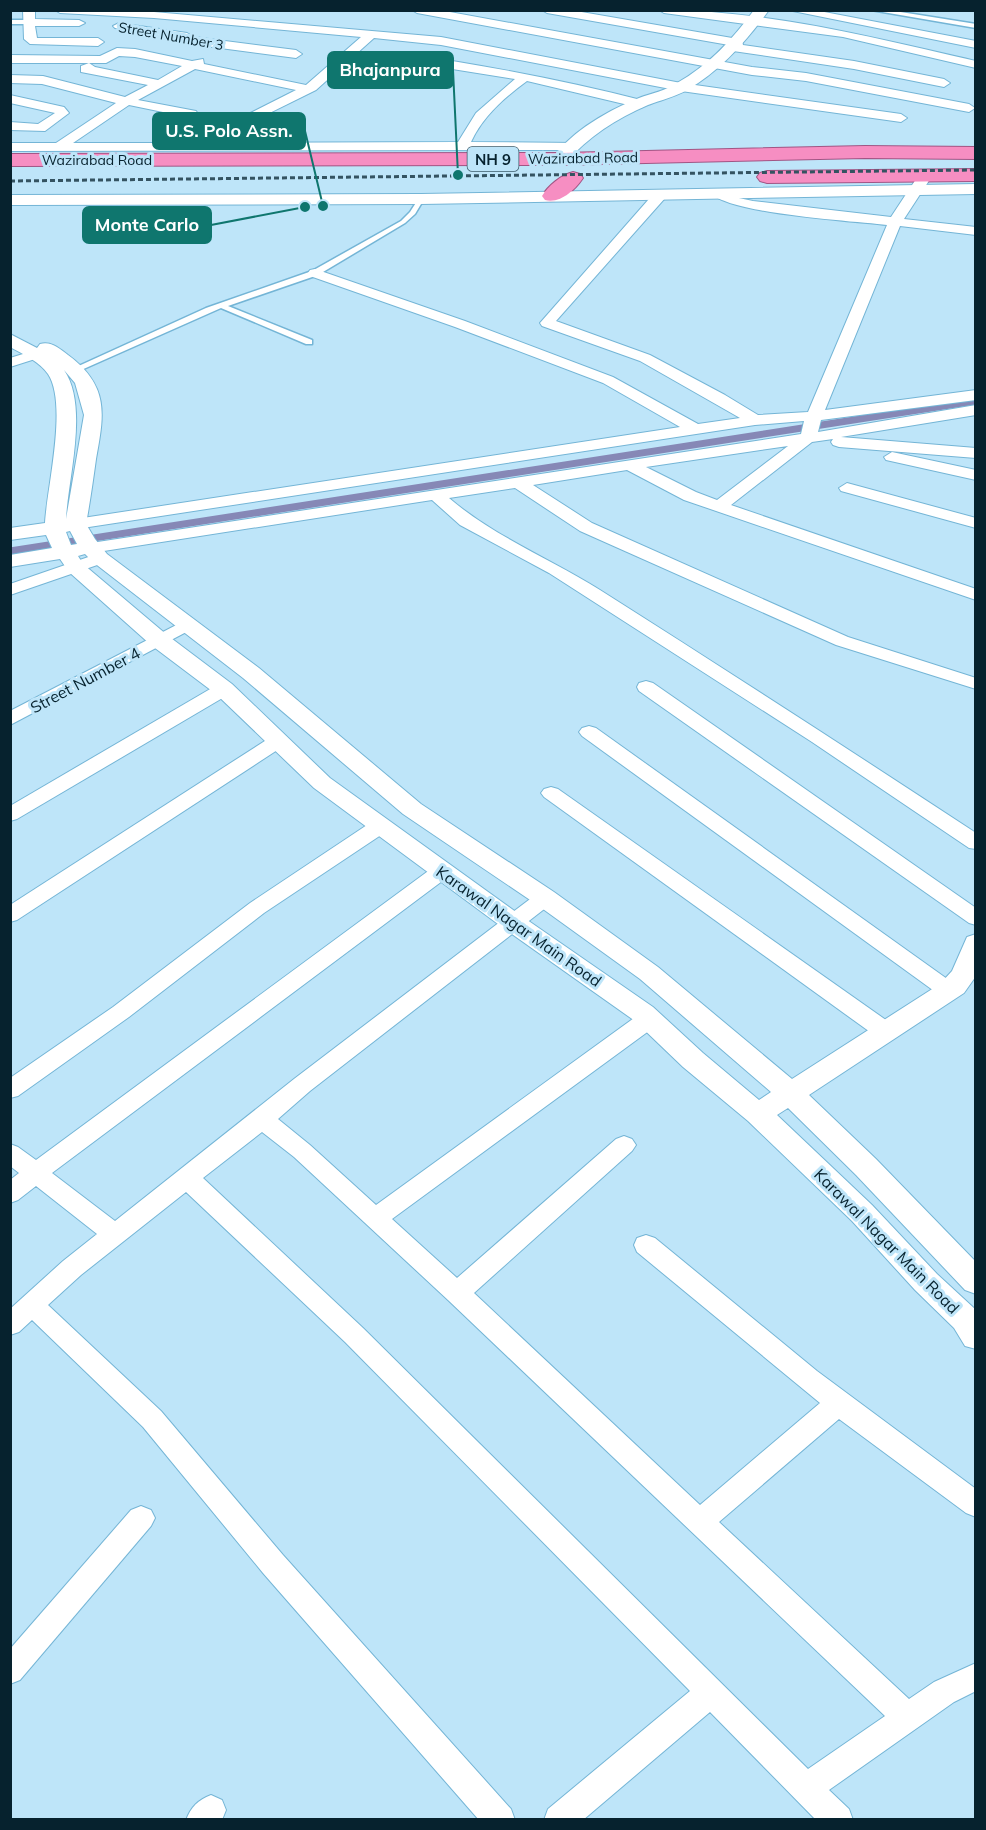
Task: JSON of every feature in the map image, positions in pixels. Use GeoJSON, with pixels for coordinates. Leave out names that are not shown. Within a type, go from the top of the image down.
{"type":"FeatureCollection","features":[{"type":"Feature","properties":{"kind":"highway","name":"Wazirabad Road"},"geometry":{"type":"LineString","coordinates":[[10,160],[566,152],[975,153]]}},
{"type":"Feature","properties":{"kind":"highway","name":"Wazirabad Road"},"geometry":{"type":"LineString","coordinates":[[10,182],[573,178],[921,182],[975,175]]}},
{"type":"Feature","properties":{"kind":"highway"},"geometry":{"type":"LineString","coordinates":[[552,196],[573,178]]}},
{"type":"Feature","properties":{"kind":"street"},"geometry":{"type":"LineString","coordinates":[[60,10],[154,15],[441,41],[681,87],[902,118]]}},
{"type":"Feature","properties":{"kind":"street"},"geometry":{"type":"LineString","coordinates":[[417,10],[713,64],[806,77],[969,108]]}},
{"type":"Feature","properties":{"kind":"street"},"geometry":{"type":"LineString","coordinates":[[547,10],[944,82]]}},
{"type":"Feature","properties":{"kind":"street"},"geometry":{"type":"LineString","coordinates":[[664,10],[758,16],[975,65]]}},
{"type":"Feature","properties":{"kind":"street"},"geometry":{"type":"LineString","coordinates":[[793,10],[975,45]]}},
{"type":"Feature","properties":{"kind":"street"},"geometry":{"type":"LineString","coordinates":[[29,16],[30,39],[34,42],[98,42]]}},
{"type":"Feature","properties":{"kind":"street","name":"Street Number 3"},"geometry":{"type":"LineString","coordinates":[[29,16],[118,26],[224,45],[296,54]]}},
{"type":"Feature","properties":{"kind":"street"},"geometry":{"type":"LineString","coordinates":[[10,147],[463,146],[566,152],[611,118],[681,87],[735,45],[758,16]]}},
{"type":"Feature","properties":{"kind":"street"},"geometry":{"type":"LineString","coordinates":[[192,147],[308,89],[340,64],[371,35]]}},
{"type":"Feature","properties":{"kind":"street"},"geometry":{"type":"LineString","coordinates":[[59,147],[127,101],[195,65],[224,45]]}},
{"type":"Feature","properties":{"kind":"street"},"geometry":{"type":"LineString","coordinates":[[162,84],[85,69],[117,52],[126,52],[308,89]]}},
{"type":"Feature","properties":{"kind":"street"},"geometry":{"type":"LineString","coordinates":[[400,57],[525,77],[641,104]]}},
{"type":"Feature","properties":{"kind":"street"},"geometry":{"type":"LineString","coordinates":[[10,59],[102,60]]}},
{"type":"Feature","properties":{"kind":"street"},"geometry":{"type":"LineString","coordinates":[[463,146],[476,120],[488,107],[525,77]]}},
{"type":"Feature","properties":{"kind":"street"},"geometry":{"type":"LineString","coordinates":[[10,79],[43,80],[192,114]]}},
{"type":"Feature","properties":{"kind":"street"},"geometry":{"type":"LineString","coordinates":[[10,99],[60,110],[63,113],[41,128],[10,126]]}},
{"type":"Feature","properties":{"kind":"street"},"geometry":{"type":"LineString","coordinates":[[10,200],[421,199],[718,193],[921,182],[975,189]]}},
{"type":"Feature","properties":{"kind":"street"},"geometry":{"type":"LineString","coordinates":[[719,506],[809,431],[895,222],[921,182]]}},
{"type":"Feature","properties":{"kind":"street"},"geometry":{"type":"LineString","coordinates":[[718,193],[730,201],[740,203],[975,231]]}},
{"type":"Feature","properties":{"kind":"street"},"geometry":{"type":"LineString","coordinates":[[661,194],[547,323],[645,358],[720,398],[755,420]]}},
{"type":"Feature","properties":{"kind":"street"},"geometry":{"type":"LineString","coordinates":[[315,273],[460,324],[608,380],[695,429]]}},
{"type":"Feature","properties":{"kind":"street"},"geometry":{"type":"LineString","coordinates":[[10,326],[42,352],[58,375],[66,408],[74,542]]}},
{"type":"Feature","properties":{"kind":"street"},"geometry":{"type":"LineString","coordinates":[[10,339],[76,369],[86,385],[94,415],[74,542],[10,590]]}},
{"type":"Feature","properties":{"kind":"street"},"geometry":{"type":"LineString","coordinates":[[10,363],[42,352]]}},
{"type":"Feature","properties":{"kind":"street"},"geometry":{"type":"LineString","coordinates":[[10,534],[74,542],[435,495],[629,465],[809,431],[975,395]]}},
{"type":"Feature","properties":{"kind":"street"},"geometry":{"type":"LineString","coordinates":[[809,431],[975,410]]}},
{"type":"Feature","properties":{"kind":"street"},"geometry":{"type":"LineString","coordinates":[[10,561],[74,542],[755,420],[809,431],[867,452],[975,475]]}},
{"type":"Feature","properties":{"kind":"street"},"geometry":{"type":"LineString","coordinates":[[834,441],[975,453]]}},
{"type":"Feature","properties":{"kind":"street"},"geometry":{"type":"LineString","coordinates":[[629,465],[690,496],[975,595]]}},
{"type":"Feature","properties":{"kind":"street"},"geometry":{"type":"LineString","coordinates":[[518,482],[586,527],[842,641],[975,684]]}},
{"type":"Feature","properties":{"kind":"street"},"geometry":{"type":"LineString","coordinates":[[847,488],[975,523]]}},
{"type":"Feature","properties":{"kind":"street"},"geometry":{"type":"LineString","coordinates":[[435,495],[466,521],[555,569],[819,738],[975,843]]}},
{"type":"Feature","properties":{"kind":"street"},"geometry":{"type":"LineString","coordinates":[[74,542],[251,673],[412,809],[545,898],[649,973],[728,1038],[791,1094],[971,1269],[926,1282]]}},
{"type":"Feature","properties":{"kind":"street","name":"Karawal Nagar Main Road"},"geometry":{"type":"LineString","coordinates":[[74,542],[159,640],[224,689],[322,783],[649,1019],[693,1060],[758,1114],[861,1213],[926,1282],[965,1319],[975,1337]]}},
{"type":"Feature","properties":{"kind":"street","name":"Street Number 4"},"geometry":{"type":"LineString","coordinates":[[10,719],[186,625]]}},
{"type":"Feature","properties":{"kind":"street"},"geometry":{"type":"LineString","coordinates":[[646,687],[975,918]]}},
{"type":"Feature","properties":{"kind":"street"},"geometry":{"type":"LineString","coordinates":[[10,815],[224,689]]}},
{"type":"Feature","properties":{"kind":"street"},"geometry":{"type":"LineString","coordinates":[[589,732],[949,992]]}},
{"type":"Feature","properties":{"kind":"street"},"geometry":{"type":"LineString","coordinates":[[10,915],[278,741]]}},
{"type":"Feature","properties":{"kind":"street"},"geometry":{"type":"LineString","coordinates":[[551,792],[885,1031]]}},
{"type":"Feature","properties":{"kind":"street"},"geometry":{"type":"LineString","coordinates":[[10,1090],[121,1012],[257,908],[380,826]]}},
{"type":"Feature","properties":{"kind":"street"},"geometry":{"type":"LineString","coordinates":[[10,1194],[35,1173],[442,871]]}},
{"type":"Feature","properties":{"kind":"street"},"geometry":{"type":"LineString","coordinates":[[10,1326],[72,1268],[114,1234],[511,921],[545,898]]}},
{"type":"Feature","properties":{"kind":"street"},"geometry":{"type":"LineString","coordinates":[[758,1114],[949,992],[959,983],[973,957]]}},
{"type":"Feature","properties":{"kind":"street"},"geometry":{"type":"LineString","coordinates":[[376,1218],[649,1019]]}},
{"type":"Feature","properties":{"kind":"street"},"geometry":{"type":"LineString","coordinates":[[262,1119],[302,1151],[457,1293],[907,1717]]}},
{"type":"Feature","properties":{"kind":"street"},"geometry":{"type":"LineString","coordinates":[[457,1293],[624,1145]]}},
{"type":"Feature","properties":{"kind":"street"},"geometry":{"type":"LineString","coordinates":[[10,1154],[114,1234]]}},
{"type":"Feature","properties":{"kind":"street"},"geometry":{"type":"LineString","coordinates":[[186,1177],[354,1335],[838,1820]]}},
{"type":"Feature","properties":{"kind":"street"},"geometry":{"type":"LineString","coordinates":[[646,1245],[740,1325],[975,1505]]}},
{"type":"Feature","properties":{"kind":"street"},"geometry":{"type":"LineString","coordinates":[[32,1305],[152,1419],[273,1564],[500,1820]]}},
{"type":"Feature","properties":{"kind":"street"},"geometry":{"type":"LineString","coordinates":[[701,1521],[839,1403]]}},
{"type":"Feature","properties":{"kind":"street"},"geometry":{"type":"LineString","coordinates":[[10,1671],[141,1518]]}},
{"type":"Feature","properties":{"kind":"street"},"geometry":{"type":"LineString","coordinates":[[807,1788],[944,1692],[975,1676]]}},
{"type":"Feature","properties":{"kind":"street"},"geometry":{"type":"LineString","coordinates":[[559,1820],[711,1692]]}},
{"type":"Feature","properties":{"kind":"lane"},"geometry":{"type":"LineString","coordinates":[[874,10],[975,26]]}},
{"type":"Feature","properties":{"kind":"lane","name":"Street Number 3"},"geometry":{"type":"LineString","coordinates":[[10,22],[29,16]]}},
{"type":"Feature","properties":{"kind":"lane"},"geometry":{"type":"LineString","coordinates":[[76,369],[222,306],[315,273],[403,222],[413,213],[421,199]]}},
{"type":"Feature","properties":{"kind":"lane"},"geometry":{"type":"LineString","coordinates":[[222,306],[309,342]]}},
{"type":"Feature","properties":{"kind":"waterway"},"geometry":{"type":"LineString","coordinates":[[10,551],[976,401]]}},
{"type":"Feature","properties":{"kind":"railway"},"geometry":{"type":"LineString","coordinates":[[10,181],[976,170]]}},
{"type":"Feature","properties":{"kind":"place","name":"Bhajanpura"},"geometry":{"type":"Point","coordinates":[458,175]}},
{"type":"Feature","properties":{"kind":"place","name":"U.S. Polo Assn."},"geometry":{"type":"Point","coordinates":[323,206]}},
{"type":"Feature","properties":{"kind":"place","name":"Monte Carlo"},"geometry":{"type":"Point","coordinates":[305,207]}}]}
